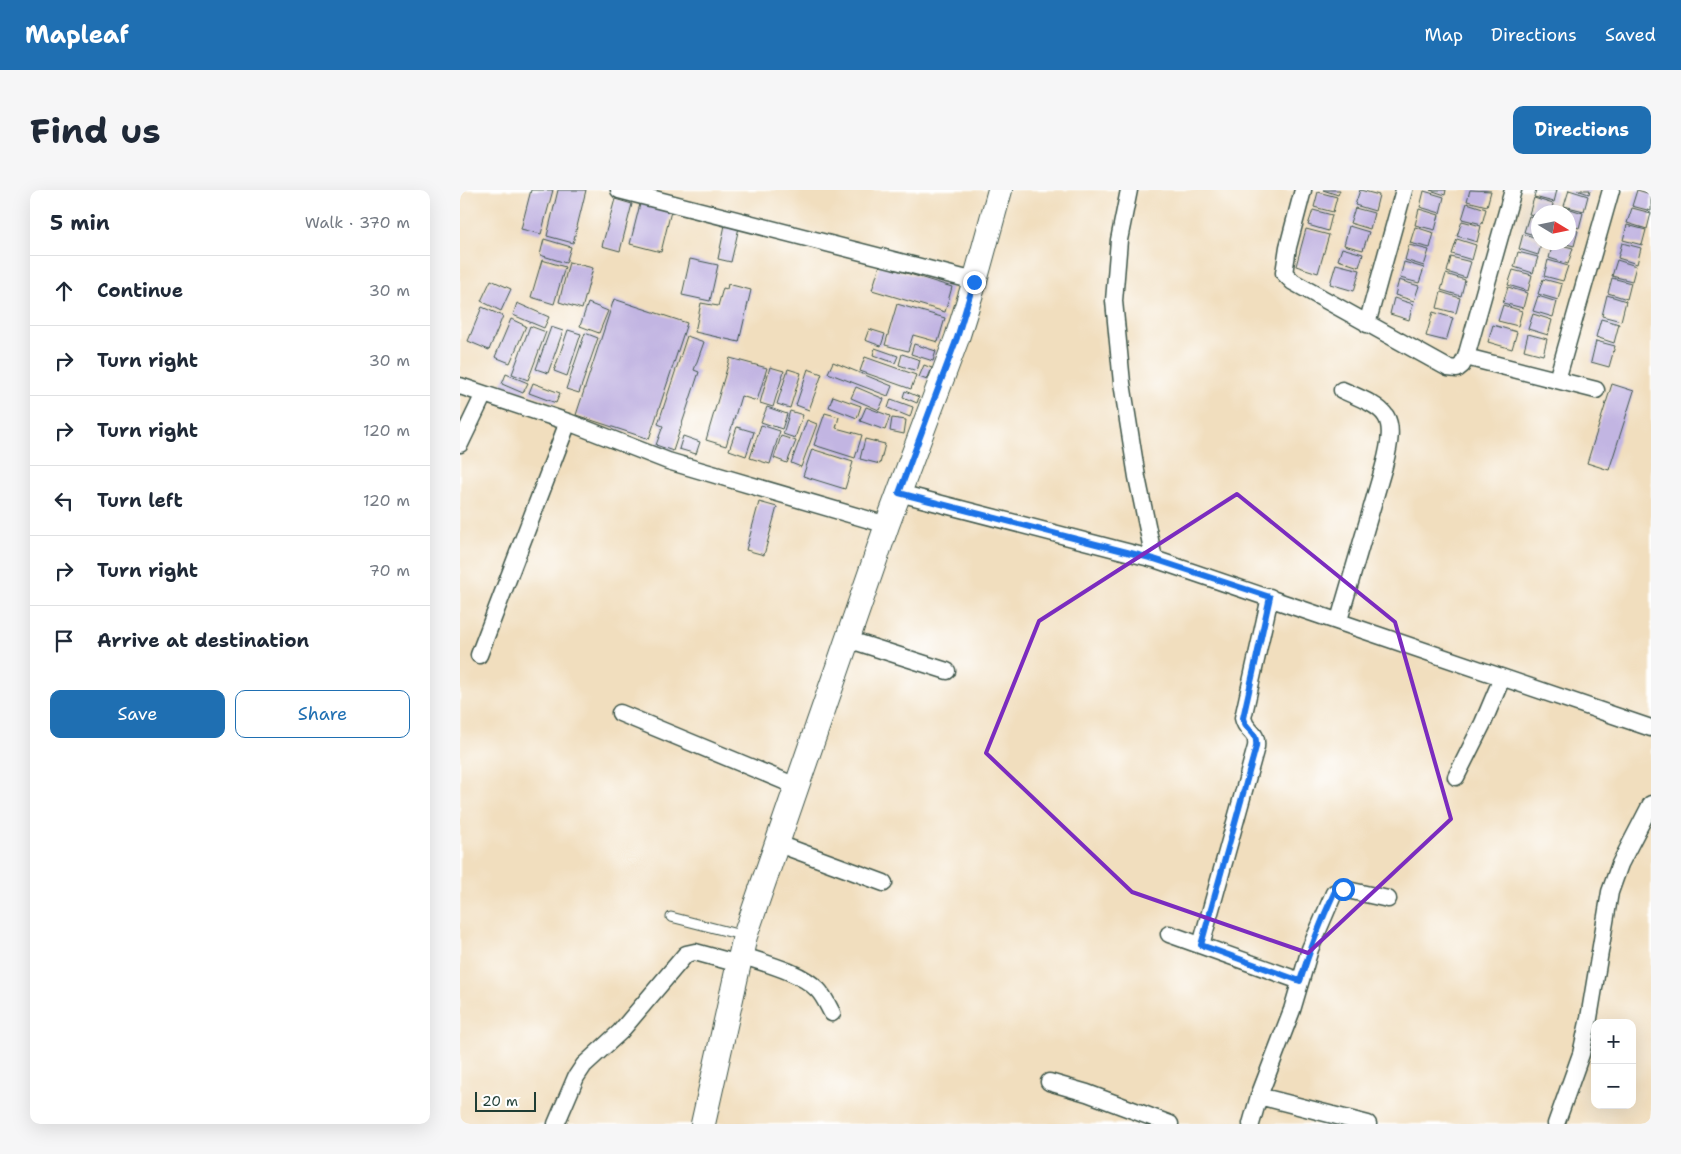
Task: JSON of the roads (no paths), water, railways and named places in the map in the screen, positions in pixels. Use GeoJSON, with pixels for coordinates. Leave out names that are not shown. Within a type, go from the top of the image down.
{"type":"FeatureCollection","features":[{"type":"Feature","properties":{"kind":"street"},"geometry":{"type":"LineString","coordinates":[[619,190],[974,282]]}},
{"type":"Feature","properties":{"kind":"street"},"geometry":{"type":"LineString","coordinates":[[703,1124],[741,952],[776,843],[887,525],[957,338],[1000,190]]}},
{"type":"Feature","properties":{"kind":"street"},"geometry":{"type":"LineString","coordinates":[[1129,190],[1119,240],[1114,301],[1122,383],[1137,477],[1145,556]]}},
{"type":"Feature","properties":{"kind":"street"},"geometry":{"type":"LineString","coordinates":[[1303,190],[1288,247],[1284,273],[1292,282],[1367,324],[1448,368],[1457,369],[1462,365],[1466,357],[1513,190]]}},
{"type":"Feature","properties":{"kind":"street"},"geometry":{"type":"LineString","coordinates":[[1367,324],[1404,190]]}},
{"type":"Feature","properties":{"kind":"street"},"geometry":{"type":"LineString","coordinates":[[1557,380],[1611,190]]}},
{"type":"Feature","properties":{"kind":"street"},"geometry":{"type":"LineString","coordinates":[[1466,357],[1596,390]]}},
{"type":"Feature","properties":{"kind":"street"},"geometry":{"type":"LineString","coordinates":[[460,386],[568,422],[668,461],[887,525]]}},
{"type":"Feature","properties":{"kind":"street"},"geometry":{"type":"LineString","coordinates":[[1339,620],[1382,472],[1389,445],[1390,427],[1387,416],[1376,405],[1342,390]]}},
{"type":"Feature","properties":{"kind":"street"},"geometry":{"type":"LineString","coordinates":[[460,444],[484,394]]}},
{"type":"Feature","properties":{"kind":"street"},"geometry":{"type":"LineString","coordinates":[[479,655],[568,422]]}},
{"type":"Feature","properties":{"kind":"street"},"geometry":{"type":"LineString","coordinates":[[899,493],[1145,556],[1339,620],[1651,728]]}},
{"type":"Feature","properties":{"kind":"street"},"geometry":{"type":"LineString","coordinates":[[1201,945],[1256,747],[1256,737],[1247,729],[1243,718],[1270,597]]}},
{"type":"Feature","properties":{"kind":"street"},"geometry":{"type":"LineString","coordinates":[[847,639],[947,671]]}},
{"type":"Feature","properties":{"kind":"street"},"geometry":{"type":"LineString","coordinates":[[1456,777],[1483,723],[1502,678]]}},
{"type":"Feature","properties":{"kind":"street"},"geometry":{"type":"LineString","coordinates":[[620,713],[796,786]]}},
{"type":"Feature","properties":{"kind":"street"},"geometry":{"type":"LineString","coordinates":[[1556,1124],[1581,1054],[1589,1018],[1610,892],[1620,864],[1651,804]]}},
{"type":"Feature","properties":{"kind":"street"},"geometry":{"type":"LineString","coordinates":[[776,843],[884,883]]}},
{"type":"Feature","properties":{"kind":"street"},"geometry":{"type":"LineString","coordinates":[[1251,1124],[1259,1096],[1292,1010],[1310,949],[1334,893],[1343,889],[1388,899]]}},
{"type":"Feature","properties":{"kind":"street"},"geometry":{"type":"LineString","coordinates":[[1169,934],[1300,981]]}},
{"type":"Feature","properties":{"kind":"street"},"geometry":{"type":"LineString","coordinates":[[556,1124],[576,1076],[620,1032],[686,954],[695,952],[741,952],[809,982],[819,991],[832,1013]]}},
{"type":"Feature","properties":{"kind":"street"},"geometry":{"type":"LineString","coordinates":[[1049,1082],[1087,1093],[1170,1124]]}},
{"type":"Feature","properties":{"kind":"street"},"geometry":{"type":"LineString","coordinates":[[1259,1096],[1368,1124]]}},
{"type":"Feature","properties":{"kind":"lane"},"geometry":{"type":"LineString","coordinates":[[671,917],[741,952]]}}]}
